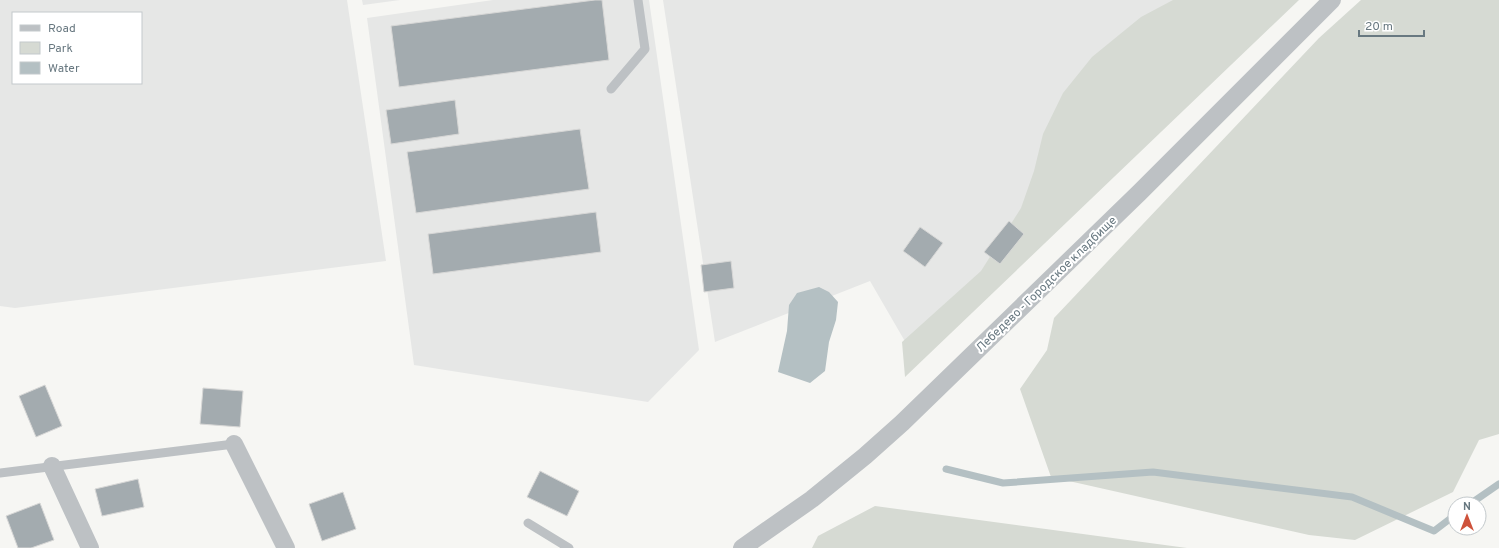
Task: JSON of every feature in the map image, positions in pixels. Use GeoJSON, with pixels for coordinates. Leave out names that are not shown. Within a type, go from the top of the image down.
{"type":"FeatureCollection","features":[{"type":"Feature","properties":{"kind":"street","name":"Лебедево - Городское кладбище"},"geometry":{"type":"LineString","coordinates":[[742,548],[812,499],[902,423],[1139,193],[1332,0]]}},
{"type":"Feature","properties":{"kind":"street"},"geometry":{"type":"LineString","coordinates":[[234,444],[286,548]]}},
{"type":"Feature","properties":{"kind":"street"},"geometry":{"type":"LineString","coordinates":[[52,466],[90,548]]}},
{"type":"Feature","properties":{"kind":"lane"},"geometry":{"type":"LineString","coordinates":[[611,89],[645,49],[638,0]]}},
{"type":"Feature","properties":{"kind":"lane"},"geometry":{"type":"LineString","coordinates":[[0,472],[234,444]]}},
{"type":"Feature","properties":{"kind":"lane"},"geometry":{"type":"LineString","coordinates":[[528,523],[569,548]]}},
{"type":"Feature","properties":{"kind":"shaded area"},"geometry":{"type":"Polygon","coordinates":[[[0,0],[347,0],[386,261],[15,308],[0,306],[0,0]]]}},
{"type":"Feature","properties":{"kind":"shaded area"},"geometry":{"type":"Polygon","coordinates":[[[362,0],[400,0],[363,5],[362,0]]]}},
{"type":"Feature","properties":{"kind":"shaded area"},"geometry":{"type":"Polygon","coordinates":[[[493,0],[649,0],[699,350],[648,402],[414,365],[367,18],[493,0]]]}},
{"type":"Feature","properties":{"kind":"shaded area"},"geometry":{"type":"Polygon","coordinates":[[[663,0],[1284,0],[910,350],[870,281],[715,342],[663,0]]]}},
{"type":"Feature","properties":{"kind":"green space"},"geometry":{"type":"Polygon","coordinates":[[[1173,0],[1299,0],[905,377],[902,342],[981,271],[1021,208],[1034,171],[1043,134],[1063,93],[1092,57],[1141,17],[1173,0]]]}},
{"type":"Feature","properties":{"kind":"green space"},"geometry":{"type":"Polygon","coordinates":[[[1361,0],[1499,0],[1499,434],[1479,440],[1453,492],[1355,540],[1309,535],[1051,477],[1020,389],[1047,350],[1054,318],[1319,38],[1361,0]]]}},
{"type":"Feature","properties":{"kind":"green space"},"geometry":{"type":"Polygon","coordinates":[[[875,506],[1187,548],[812,548],[818,536],[875,506]]]}},
{"type":"Feature","properties":{"kind":"water"},"geometry":{"type":"Polygon","coordinates":[[[819,287],[829,292],[838,302],[836,320],[829,342],[825,371],[810,383],[778,372],[787,331],[789,305],[797,293],[819,287]]]}},
{"type":"Feature","properties":{"kind":"building"},"geometry":{"type":"Polygon","coordinates":[[[602,0],[609,60],[399,87],[391,26],[602,0]]]}},
{"type":"Feature","properties":{"kind":"building"},"geometry":{"type":"Polygon","coordinates":[[[455,100],[459,134],[391,144],[386,110],[455,100]]]}},
{"type":"Feature","properties":{"kind":"building"},"geometry":{"type":"Polygon","coordinates":[[[580,129],[589,189],[416,213],[407,152],[580,129]]]}},
{"type":"Feature","properties":{"kind":"building"},"geometry":{"type":"Polygon","coordinates":[[[596,212],[601,252],[433,274],[428,234],[596,212]]]}},
{"type":"Feature","properties":{"kind":"building"},"geometry":{"type":"Polygon","coordinates":[[[1009,221],[1024,234],[1000,264],[984,252],[1009,221]]]}},
{"type":"Feature","properties":{"kind":"building"},"geometry":{"type":"Polygon","coordinates":[[[920,227],[943,243],[925,267],[903,251],[920,227]]]}},
{"type":"Feature","properties":{"kind":"building"},"geometry":{"type":"Polygon","coordinates":[[[731,261],[734,288],[704,292],[701,265],[731,261]]]}},
{"type":"Feature","properties":{"kind":"building"},"geometry":{"type":"Polygon","coordinates":[[[45,385],[62,426],[36,437],[19,396],[45,385]]]}},
{"type":"Feature","properties":{"kind":"building"},"geometry":{"type":"Polygon","coordinates":[[[203,388],[243,391],[240,427],[200,424],[203,388]]]}},
{"type":"Feature","properties":{"kind":"building"},"geometry":{"type":"Polygon","coordinates":[[[540,471],[579,491],[567,516],[527,497],[540,471]]]}},
{"type":"Feature","properties":{"kind":"building"},"geometry":{"type":"Polygon","coordinates":[[[138,479],[144,507],[102,516],[95,489],[138,479]]]}},
{"type":"Feature","properties":{"kind":"building"},"geometry":{"type":"Polygon","coordinates":[[[343,492],[356,529],[322,541],[309,504],[343,492]]]}},
{"type":"Feature","properties":{"kind":"building"},"geometry":{"type":"Polygon","coordinates":[[[40,503],[54,540],[31,548],[18,548],[6,516],[40,503]]]}},
{"type":"Feature","properties":{"kind":"waterway"},"geometry":{"type":"LineString","coordinates":[[946,469],[1003,483],[1153,472],[1352,497],[1434,531],[1447,521]]}},
{"type":"Feature","properties":{"kind":"waterway"},"geometry":{"type":"LineString","coordinates":[[1482,496],[1499,484]]}}]}
